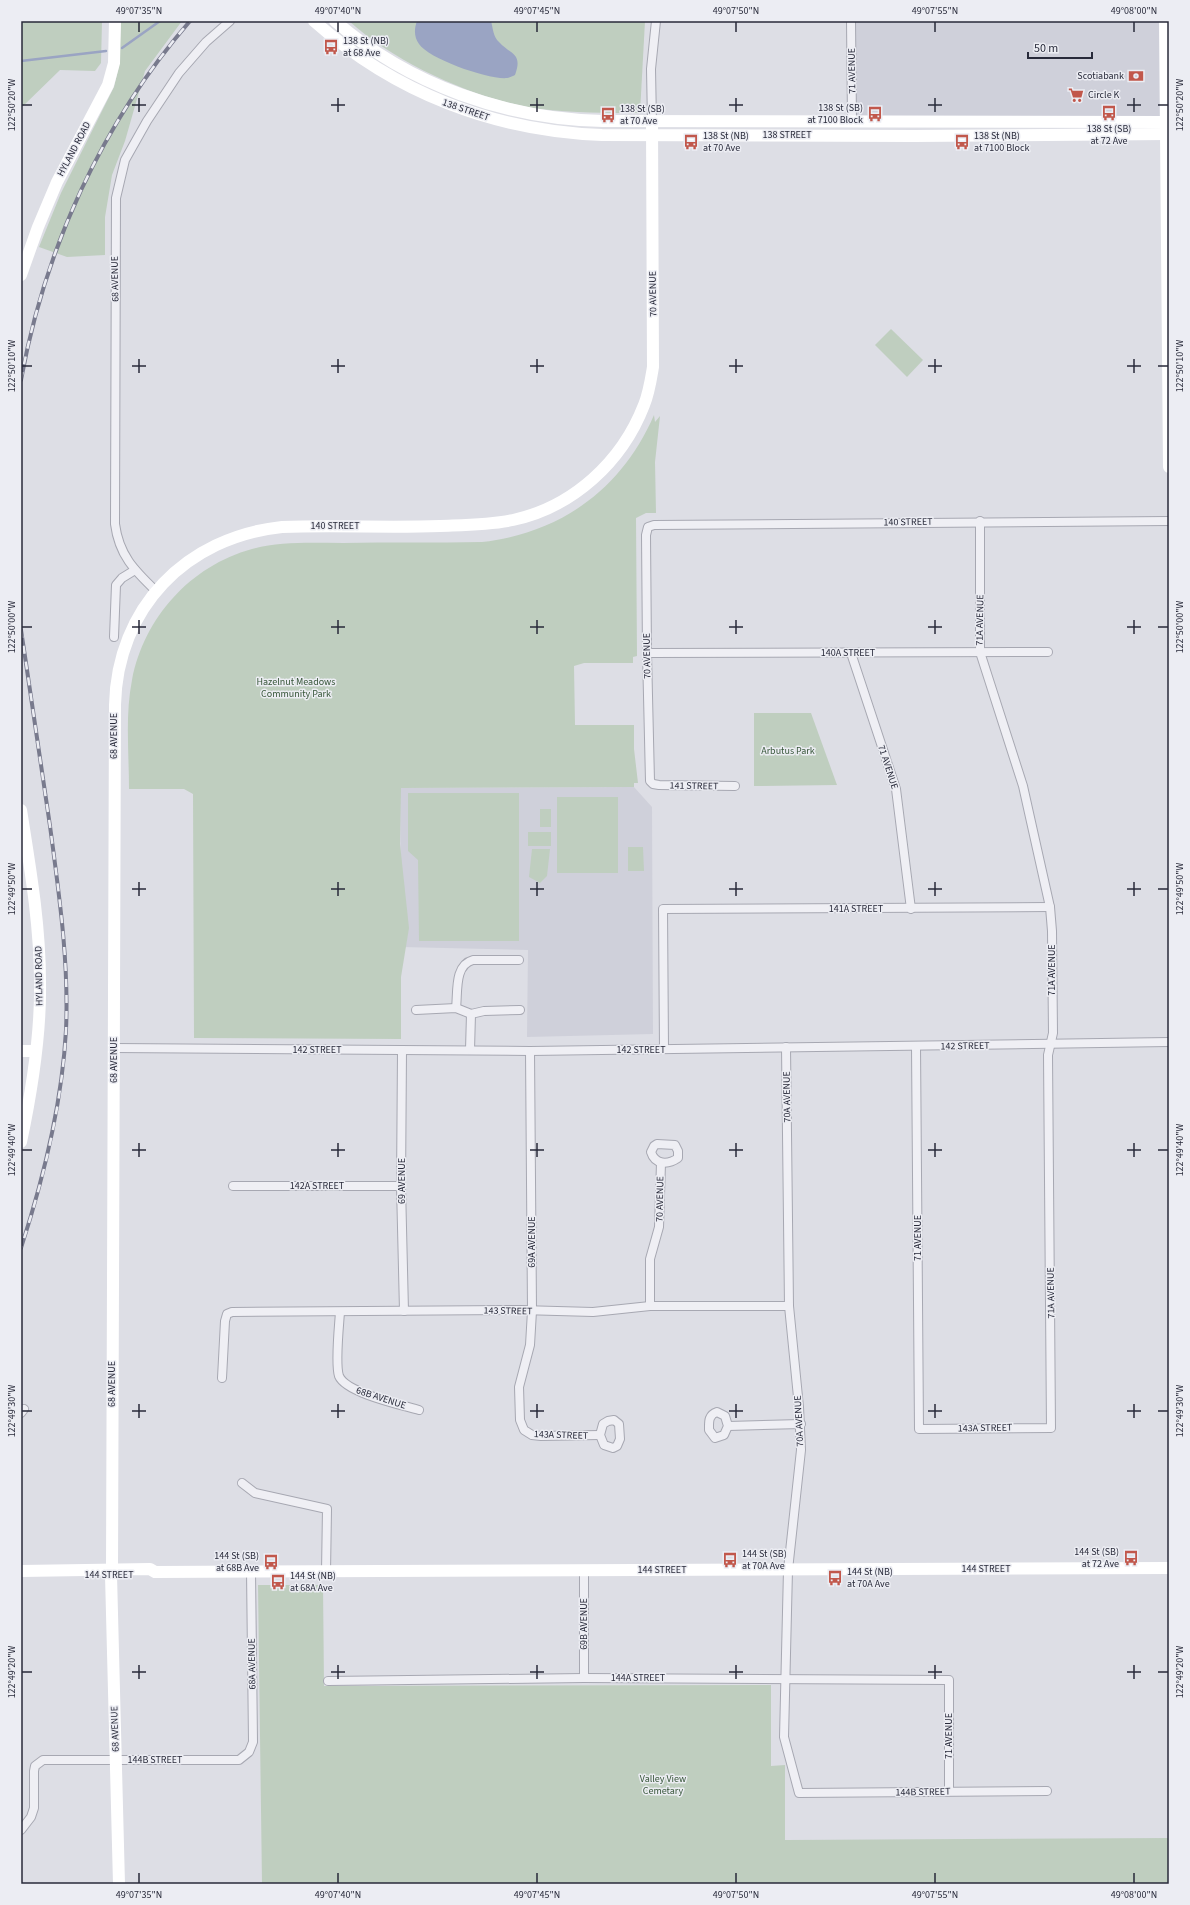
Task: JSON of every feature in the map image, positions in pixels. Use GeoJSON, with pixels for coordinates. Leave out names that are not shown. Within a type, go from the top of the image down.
{"type":"FeatureCollection","features":[{"type":"Feature","properties":{"kind":"main road","name":"HYLAND ROAD"},"geometry":{"type":"LineString","coordinates":[[21,275],[38,226],[57,182],[108,85],[114,63],[115,21]]}},
{"type":"Feature","properties":{"kind":"main road","name":"138 STREET"},"geometry":{"type":"LineString","coordinates":[[314,21],[353,53],[415,91],[460,109],[513,125],[553,132],[596,135],[914,136],[1167,128]]}},
{"type":"Feature","properties":{"kind":"main road","name":"138 STREET"},"geometry":{"type":"LineString","coordinates":[[335,21],[372,49],[408,70],[453,92],[531,114],[567,119],[652,122],[852,121],[1167,128]]}},
{"type":"Feature","properties":{"kind":"main road"},"geometry":{"type":"LineString","coordinates":[[1165,21],[1169,467]]}},
{"type":"Feature","properties":{"kind":"main road","name":"70 AVENUE"},"geometry":{"type":"LineString","coordinates":[[532,515],[566,499],[586,485],[605,468],[634,427],[645,404],[653,367],[654,337],[652,122]]}},
{"type":"Feature","properties":{"kind":"main road","name":"140 STREET"},"geometry":{"type":"LineString","coordinates":[[156,591],[180,569],[202,552],[230,538],[256,531],[310,526],[493,524],[532,515]]}},
{"type":"Feature","properties":{"kind":"main road","name":"68 AVENUE"},"geometry":{"type":"LineString","coordinates":[[119,1884],[112,1572],[115,686],[120,662],[127,640],[135,622],[156,591]]}},
{"type":"Feature","properties":{"kind":"main road","name":"HYLAND ROAD"},"geometry":{"type":"LineString","coordinates":[[21,810],[34,899],[39,946],[40,999],[29,1099],[21,1142]]}},
{"type":"Feature","properties":{"kind":"main road"},"geometry":{"type":"LineString","coordinates":[[21,1051],[35,1051]]}},
{"type":"Feature","properties":{"kind":"main road","name":"144 STREET"},"geometry":{"type":"LineString","coordinates":[[21,1571],[63,1571],[68,1569],[112,1572],[150,1569],[155,1572],[326,1572],[1169,1568]]}},
{"type":"Feature","properties":{"kind":"street","name":"68 AVENUE"},"geometry":{"type":"LineString","coordinates":[[156,591],[135,570],[121,548],[115,524],[115,206],[117,189],[122,170],[131,150],[179,73],[206,42],[230,21]]}},
{"type":"Feature","properties":{"kind":"street","name":"70 AVENUE"},"geometry":{"type":"LineString","coordinates":[[652,122],[652,69],[656,21]]}},
{"type":"Feature","properties":{"kind":"street","name":"71 AVENUE"},"geometry":{"type":"LineString","coordinates":[[851,21],[852,121]]}},
{"type":"Feature","properties":{"kind":"street","name":"140 STREET"},"geometry":{"type":"LineString","coordinates":[[648,527],[654,525],[980,521],[1169,521]]}},
{"type":"Feature","properties":{"kind":"street","name":"71A AVENUE"},"geometry":{"type":"LineString","coordinates":[[980,521],[980,652],[1026,796],[1050,907],[1052,931],[1053,1033],[1048,1055],[1051,1428]]}},
{"type":"Feature","properties":{"kind":"street","name":"70 AVENUE"},"geometry":{"type":"LineString","coordinates":[[648,527],[646,535],[647,653],[650,776],[653,784]]}},
{"type":"Feature","properties":{"kind":"street"},"geometry":{"type":"LineString","coordinates":[[114,637],[116,585],[122,578],[135,570]]}},
{"type":"Feature","properties":{"kind":"street","name":"140A STREET"},"geometry":{"type":"LineString","coordinates":[[647,653],[1048,652]]}},
{"type":"Feature","properties":{"kind":"street","name":"71 AVENUE"},"geometry":{"type":"LineString","coordinates":[[850,653],[896,789],[911,909]]}},
{"type":"Feature","properties":{"kind":"street","name":"141 STREET"},"geometry":{"type":"LineString","coordinates":[[653,784],[735,786]]}},
{"type":"Feature","properties":{"kind":"street","name":"141A STREET"},"geometry":{"type":"LineString","coordinates":[[664,1049],[662,910],[1050,907]]}},
{"type":"Feature","properties":{"kind":"street"},"geometry":{"type":"LineString","coordinates":[[456,1008],[459,972],[467,962],[473,960],[519,960]]}},
{"type":"Feature","properties":{"kind":"street"},"geometry":{"type":"LineString","coordinates":[[416,1010],[456,1008],[471,1014],[484,1011],[520,1010]]}},
{"type":"Feature","properties":{"kind":"street"},"geometry":{"type":"LineString","coordinates":[[470,1050],[471,1014]]}},
{"type":"Feature","properties":{"kind":"street","name":"142 STREET"},"geometry":{"type":"LineString","coordinates":[[114,1048],[530,1051],[1169,1042]]}},
{"type":"Feature","properties":{"kind":"street","name":"71 AVENUE"},"geometry":{"type":"LineString","coordinates":[[916,1046],[919,1429]]}},
{"type":"Feature","properties":{"kind":"street","name":"70A AVENUE"},"geometry":{"type":"LineString","coordinates":[[786,1047],[789,1306],[801,1424],[800,1462],[788,1570],[784,1737],[799,1793]]}},
{"type":"Feature","properties":{"kind":"street","name":"69 AVENUE"},"geometry":{"type":"LineString","coordinates":[[402,1051],[401,1186],[404,1311]]}},
{"type":"Feature","properties":{"kind":"street","name":"69A AVENUE"},"geometry":{"type":"LineString","coordinates":[[524,1430],[520,1420],[519,1387],[530,1345],[532,1310],[530,1051]]}},
{"type":"Feature","properties":{"kind":"street","name":"70 AVENUE"},"geometry":{"type":"LineString","coordinates":[[650,1306],[650,1259],[659,1227],[661,1163]]}},
{"type":"Feature","properties":{"kind":"street","name":"142A STREET"},"geometry":{"type":"LineString","coordinates":[[233,1186],[401,1186]]}},
{"type":"Feature","properties":{"kind":"street","name":"143 STREET"},"geometry":{"type":"LineString","coordinates":[[222,1378],[225,1321],[227,1314],[232,1312],[532,1310],[593,1312],[650,1306],[789,1306]]}},
{"type":"Feature","properties":{"kind":"street","name":"68B AVENUE"},"geometry":{"type":"LineString","coordinates":[[340,1312],[338,1370],[342,1381],[355,1390],[419,1410]]}},
{"type":"Feature","properties":{"kind":"street"},"geometry":{"type":"LineString","coordinates":[[728,1426],[801,1424]]}},
{"type":"Feature","properties":{"kind":"street","name":"143A STREET"},"geometry":{"type":"LineString","coordinates":[[919,1429],[1051,1428]]}},
{"type":"Feature","properties":{"kind":"street","name":"143A STREET"},"geometry":{"type":"LineString","coordinates":[[524,1430],[532,1435],[541,1436],[600,1435]]}},
{"type":"Feature","properties":{"kind":"street"},"geometry":{"type":"LineString","coordinates":[[242,1483],[255,1493],[327,1509],[326,1572]]}},
{"type":"Feature","properties":{"kind":"street","name":"69B AVENUE"},"geometry":{"type":"LineString","coordinates":[[584,1570],[584,1678]]}},
{"type":"Feature","properties":{"kind":"street","name":"68A AVENUE"},"geometry":{"type":"LineString","coordinates":[[246,1755],[253,1742],[251,1571]]}},
{"type":"Feature","properties":{"kind":"street","name":"144A STREET"},"geometry":{"type":"LineString","coordinates":[[328,1681],[584,1678],[949,1680]]}},
{"type":"Feature","properties":{"kind":"street","name":"71 AVENUE"},"geometry":{"type":"LineString","coordinates":[[949,1680],[949,1791]]}},
{"type":"Feature","properties":{"kind":"street","name":"144B STREET"},"geometry":{"type":"LineString","coordinates":[[21,1830],[34,1808],[34,1771],[35,1766],[39,1763],[49,1760],[239,1760],[246,1755]]}},
{"type":"Feature","properties":{"kind":"street","name":"144B STREET"},"geometry":{"type":"LineString","coordinates":[[799,1793],[1047,1791]]}},
{"type":"Feature","properties":{"kind":"shaded area"},"geometry":{"type":"Polygon","coordinates":[[[851,21],[1161,21],[1163,117],[851,123],[851,21]]]}},
{"type":"Feature","properties":{"kind":"shaded area"},"geometry":{"type":"Polygon","coordinates":[[[634,787],[652,807],[653,1034],[527,1037],[528,950],[401,947],[400,788],[634,787]]]}},
{"type":"Feature","properties":{"kind":"green space"},"geometry":{"type":"Polygon","coordinates":[[[21,21],[102,21],[101,63],[95,71],[60,70],[21,108],[21,21]]]}},
{"type":"Feature","properties":{"kind":"green space"},"geometry":{"type":"Polygon","coordinates":[[[121,21],[182,21],[145,71],[125,141],[112,175],[105,217],[105,255],[67,257],[39,247],[61,193],[114,87],[119,66],[121,21]]]}},
{"type":"Feature","properties":{"kind":"green space"},"geometry":{"type":"Polygon","coordinates":[[[349,21],[645,21],[640,113],[540,109],[490,98],[438,78],[390,52],[368,37],[349,21]]]}},
{"type":"Feature","properties":{"kind":"green space"},"geometry":{"type":"Polygon","coordinates":[[[891,329],[923,360],[907,377],[875,345],[891,329]]]}},
{"type":"Feature","properties":{"kind":"green space","name":"Hazelnut Meadows Community Park"},"geometry":{"type":"Polygon","coordinates":[[[654,415],[655,422],[660,416],[655,462],[656,513],[646,513],[636,518],[637,656],[633,657],[633,663],[584,663],[574,666],[575,725],[634,725],[634,749],[638,783],[634,783],[634,787],[401,788],[400,844],[409,928],[401,977],[401,1039],[194,1038],[193,794],[184,789],[129,789],[128,721],[132,680],[138,657],[147,636],[159,616],[173,598],[190,582],[209,568],[230,557],[263,546],[297,543],[482,542],[511,537],[538,529],[563,517],[586,503],[606,485],[625,465],[641,441],[654,415]]]}},
{"type":"Feature","properties":{"kind":"green space","name":"Arbutus Park"},"geometry":{"type":"Polygon","coordinates":[[[754,713],[811,713],[837,785],[754,786],[754,713]]]}},
{"type":"Feature","properties":{"kind":"green space"},"geometry":{"type":"Polygon","coordinates":[[[408,793],[519,793],[519,941],[419,941],[418,860],[408,851],[408,793]]]}},
{"type":"Feature","properties":{"kind":"green space"},"geometry":{"type":"Polygon","coordinates":[[[557,797],[618,797],[618,873],[557,873],[557,797]]]}},
{"type":"Feature","properties":{"kind":"green space"},"geometry":{"type":"Polygon","coordinates":[[[540,809],[551,809],[551,827],[540,827],[540,809]]]}},
{"type":"Feature","properties":{"kind":"green space"},"geometry":{"type":"Polygon","coordinates":[[[528,832],[551,832],[551,846],[528,846],[528,832]]]}},
{"type":"Feature","properties":{"kind":"green space"},"geometry":{"type":"Polygon","coordinates":[[[628,847],[643,847],[644,871],[628,871],[628,847]]]}},
{"type":"Feature","properties":{"kind":"green space"},"geometry":{"type":"Polygon","coordinates":[[[532,849],[550,849],[547,876],[540,883],[529,877],[532,849]]]}},
{"type":"Feature","properties":{"kind":"green space","name":"Valley View Cemetary"},"geometry":{"type":"Polygon","coordinates":[[[258,1585],[323,1585],[324,1686],[771,1685],[771,1766],[785,1765],[785,1840],[1169,1838],[1169,1884],[262,1884],[258,1585]]]}},
{"type":"Feature","properties":{"kind":"water"},"geometry":{"type":"Polygon","coordinates":[[[417,21],[491,21],[494,35],[497,40],[517,58],[518,62],[515,75],[507,78],[487,76],[446,62],[434,56],[425,50],[416,39],[415,27],[417,21]]]}},
{"type":"Feature","properties":{"kind":"waterway"},"geometry":{"type":"LineString","coordinates":[[122,48],[160,21]]}},
{"type":"Feature","properties":{"kind":"waterway"},"geometry":{"type":"LineString","coordinates":[[21,61],[106,51]]}},
{"type":"Feature","properties":{"kind":"railway"},"geometry":{"type":"LineString","coordinates":[[21,380],[45,283],[62,235],[82,189],[104,145],[130,102],[158,60],[190,21]]}},
{"type":"Feature","properties":{"kind":"railway"},"geometry":{"type":"LineString","coordinates":[[21,630],[60,902],[65,953],[67,1004],[61,1086],[51,1140],[37,1195],[21,1248]]}},
{"type":"Feature","properties":{"kind":"place","name":"138 St (NB) at 68 Ave"},"geometry":{"type":"Point","coordinates":[331,47]}},
{"type":"Feature","properties":{"kind":"place","name":"Scotiabank"},"geometry":{"type":"Point","coordinates":[1136,76]}},
{"type":"Feature","properties":{"kind":"place","name":"Circle K"},"geometry":{"type":"Point","coordinates":[1076,95]}},
{"type":"Feature","properties":{"kind":"place","name":"138 St (SB) at 72 Ave"},"geometry":{"type":"Point","coordinates":[1109,113]}},
{"type":"Feature","properties":{"kind":"place","name":"138 St (SB) at 7100 Block"},"geometry":{"type":"Point","coordinates":[875,114]}},
{"type":"Feature","properties":{"kind":"place","name":"138 St (SB) at 70 Ave"},"geometry":{"type":"Point","coordinates":[608,115]}},
{"type":"Feature","properties":{"kind":"place","name":"138 St (NB) at 70 Ave"},"geometry":{"type":"Point","coordinates":[691,142]}},
{"type":"Feature","properties":{"kind":"place","name":"138 St (NB) at 7100 Block"},"geometry":{"type":"Point","coordinates":[962,142]}},
{"type":"Feature","properties":{"kind":"place","name":"144 St (SB) at 72 Ave"},"geometry":{"type":"Point","coordinates":[1131,1558]}},
{"type":"Feature","properties":{"kind":"place","name":"144 St (SB) at 70A Ave"},"geometry":{"type":"Point","coordinates":[730,1560]}},
{"type":"Feature","properties":{"kind":"place","name":"144 St (SB) at 68B Ave"},"geometry":{"type":"Point","coordinates":[271,1562]}},
{"type":"Feature","properties":{"kind":"place","name":"144 St (NB) at 70A Ave"},"geometry":{"type":"Point","coordinates":[835,1578]}},
{"type":"Feature","properties":{"kind":"place","name":"144 St (NB) at 68A Ave"},"geometry":{"type":"Point","coordinates":[278,1582]}}]}
